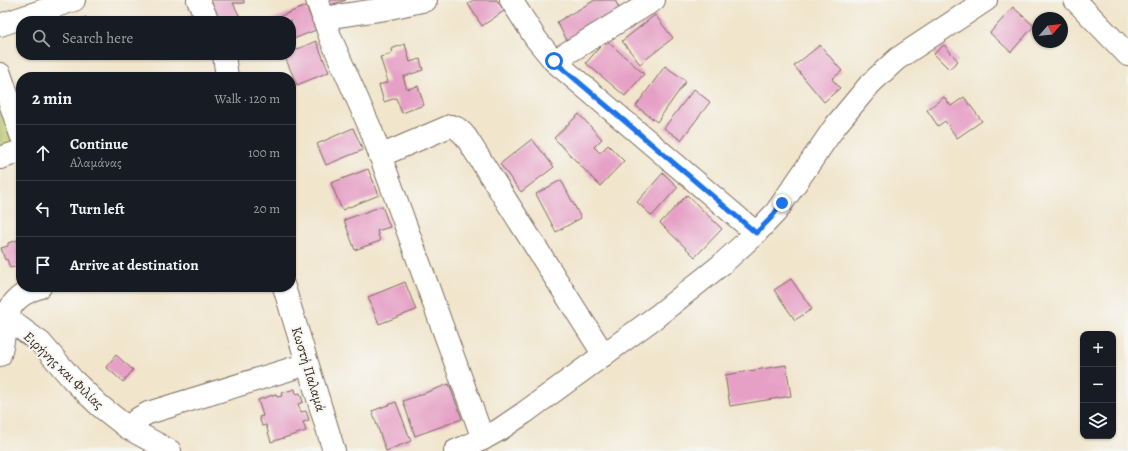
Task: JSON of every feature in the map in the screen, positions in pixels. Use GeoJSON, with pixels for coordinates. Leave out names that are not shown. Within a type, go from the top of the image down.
{"type":"FeatureCollection","features":[{"type":"Feature","properties":{"kind":"street"},"geometry":{"type":"LineString","coordinates":[[27,16],[74,0]]}},
{"type":"Feature","properties":{"kind":"street"},"geometry":{"type":"LineString","coordinates":[[198,0],[206,16]]}},
{"type":"Feature","properties":{"kind":"street"},"geometry":{"type":"LineString","coordinates":[[426,0],[385,9],[320,9],[366,115],[483,439]]}},
{"type":"Feature","properties":{"kind":"street"},"geometry":{"type":"LineString","coordinates":[[511,0],[536,39],[554,61],[756,233]]}},
{"type":"Feature","properties":{"kind":"street"},"geometry":{"type":"LineString","coordinates":[[554,61],[654,0]]}},
{"type":"Feature","properties":{"kind":"street"},"geometry":{"type":"LineString","coordinates":[[455,451],[483,439],[512,422],[688,292],[722,264],[756,233],[776,212],[836,125],[870,84],[897,59],[986,0]]}},
{"type":"Feature","properties":{"kind":"street"},"geometry":{"type":"LineString","coordinates":[[1075,0],[1128,55]]}},
{"type":"Feature","properties":{"kind":"street"},"geometry":{"type":"LineString","coordinates":[[0,25],[16,20]]}},
{"type":"Feature","properties":{"kind":"street"},"geometry":{"type":"LineString","coordinates":[[0,74],[16,120]]}},
{"type":"Feature","properties":{"kind":"street"},"geometry":{"type":"LineString","coordinates":[[380,156],[450,126],[461,130],[604,355]]}},
{"type":"Feature","properties":{"kind":"street"},"geometry":{"type":"LineString","coordinates":[[0,158],[16,153]]}},
{"type":"Feature","properties":{"kind":"street"},"geometry":{"type":"LineString","coordinates":[[0,355],[4,315],[14,302],[30,292]]}},
{"type":"Feature","properties":{"kind":"street","name":"Κωστή Παλαμά"},"geometry":{"type":"LineString","coordinates":[[285,292],[334,451]]}},
{"type":"Feature","properties":{"kind":"street","name":"Ειρήνης και Φιλίας"},"geometry":{"type":"LineString","coordinates":[[4,315],[41,343],[88,396],[128,428],[170,451]]}},
{"type":"Feature","properties":{"kind":"street"},"geometry":{"type":"LineString","coordinates":[[128,428],[139,418],[148,413],[307,364]]}},
{"type":"Feature","properties":{"kind":"green space"},"geometry":{"type":"Polygon","coordinates":[[[0,97],[16,145],[0,151],[0,97]]]}},
{"type":"Feature","properties":{"kind":"building"},"geometry":{"type":"Polygon","coordinates":[[[207,0],[244,0],[244,3],[233,3],[240,16],[215,16],[207,0]]]}},
{"type":"Feature","properties":{"kind":"building"},"geometry":{"type":"Polygon","coordinates":[[[325,0],[346,0],[327,6],[325,0]]]}},
{"type":"Feature","properties":{"kind":"building"},"geometry":{"type":"Polygon","coordinates":[[[473,0],[497,0],[504,11],[482,26],[468,4],[473,0]]]}},
{"type":"Feature","properties":{"kind":"building"},"geometry":{"type":"Polygon","coordinates":[[[595,0],[615,0],[622,14],[569,44],[557,22],[595,0]]]}},
{"type":"Feature","properties":{"kind":"building"},"geometry":{"type":"Polygon","coordinates":[[[306,6],[316,30],[296,38],[296,16],[281,16],[306,6]]]}},
{"type":"Feature","properties":{"kind":"building"},"geometry":{"type":"Polygon","coordinates":[[[1013,7],[1032,24],[1032,28],[1011,52],[990,33],[1013,7]]]}},
{"type":"Feature","properties":{"kind":"building"},"geometry":{"type":"Polygon","coordinates":[[[655,15],[673,38],[640,64],[622,41],[655,15]]]}},
{"type":"Feature","properties":{"kind":"building"},"geometry":{"type":"Polygon","coordinates":[[[606,40],[644,74],[625,96],[586,63],[606,40]]]}},
{"type":"Feature","properties":{"kind":"building"},"geometry":{"type":"Polygon","coordinates":[[[316,41],[329,72],[297,85],[296,72],[291,72],[286,60],[296,60],[296,50],[316,41]]]}},
{"type":"Feature","properties":{"kind":"building"},"geometry":{"type":"Polygon","coordinates":[[[405,44],[410,62],[420,59],[423,70],[403,77],[407,89],[418,86],[424,105],[402,113],[396,98],[384,102],[379,85],[388,82],[380,57],[392,54],[391,49],[405,44]]]}},
{"type":"Feature","properties":{"kind":"building"},"geometry":{"type":"Polygon","coordinates":[[[820,45],[842,71],[832,79],[840,88],[824,102],[794,66],[820,45]]]}},
{"type":"Feature","properties":{"kind":"building"},"geometry":{"type":"Polygon","coordinates":[[[944,45],[958,61],[949,69],[934,54],[944,45]]]}},
{"type":"Feature","properties":{"kind":"building"},"geometry":{"type":"Polygon","coordinates":[[[665,66],[686,81],[657,122],[636,106],[665,66]]]}},
{"type":"Feature","properties":{"kind":"building"},"geometry":{"type":"Polygon","coordinates":[[[694,89],[710,102],[681,140],[664,128],[694,89]]]}},
{"type":"Feature","properties":{"kind":"building"},"geometry":{"type":"Polygon","coordinates":[[[944,97],[951,106],[964,97],[982,121],[957,138],[945,121],[938,126],[927,110],[944,97]]]}},
{"type":"Feature","properties":{"kind":"building"},"geometry":{"type":"Polygon","coordinates":[[[579,114],[602,139],[594,147],[600,153],[608,145],[624,161],[600,186],[554,138],[579,114]]]}},
{"type":"Feature","properties":{"kind":"building"},"geometry":{"type":"Polygon","coordinates":[[[353,128],[363,150],[326,165],[317,144],[353,128]]]}},
{"type":"Feature","properties":{"kind":"building"},"geometry":{"type":"Polygon","coordinates":[[[532,139],[554,167],[521,192],[500,164],[532,139]]]}},
{"type":"Feature","properties":{"kind":"building"},"geometry":{"type":"Polygon","coordinates":[[[368,169],[379,195],[342,210],[331,183],[368,169]]]}},
{"type":"Feature","properties":{"kind":"building"},"geometry":{"type":"Polygon","coordinates":[[[663,173],[678,187],[652,216],[637,202],[663,173]]]}},
{"type":"Feature","properties":{"kind":"building"},"geometry":{"type":"Polygon","coordinates":[[[561,180],[581,218],[556,232],[536,194],[561,180]]]}},
{"type":"Feature","properties":{"kind":"building"},"geometry":{"type":"Polygon","coordinates":[[[687,195],[722,229],[695,257],[660,223],[687,195]]]}},
{"type":"Feature","properties":{"kind":"building"},"geometry":{"type":"Polygon","coordinates":[[[382,206],[390,227],[377,231],[380,241],[355,250],[344,220],[382,206]]]}},
{"type":"Feature","properties":{"kind":"building"},"geometry":{"type":"Polygon","coordinates":[[[16,241],[16,267],[10,268],[7,259],[5,260],[1,248],[8,246],[8,243],[16,241]]]}},
{"type":"Feature","properties":{"kind":"building"},"geometry":{"type":"Polygon","coordinates":[[[791,279],[812,309],[795,320],[774,290],[791,279]]]}},
{"type":"Feature","properties":{"kind":"building"},"geometry":{"type":"Polygon","coordinates":[[[405,282],[416,310],[379,324],[368,297],[405,282]]]}},
{"type":"Feature","properties":{"kind":"building"},"geometry":{"type":"Polygon","coordinates":[[[116,355],[133,370],[123,382],[106,367],[116,355]]]}},
{"type":"Feature","properties":{"kind":"building"},"geometry":{"type":"Polygon","coordinates":[[[786,365],[791,396],[730,406],[725,375],[786,365]]]}},
{"type":"Feature","properties":{"kind":"building"},"geometry":{"type":"Polygon","coordinates":[[[449,384],[462,419],[415,436],[403,401],[449,384]]]}},
{"type":"Feature","properties":{"kind":"building"},"geometry":{"type":"Polygon","coordinates":[[[295,389],[296,394],[300,393],[303,402],[298,404],[301,412],[306,411],[309,420],[303,422],[306,431],[271,442],[266,425],[262,426],[259,417],[263,416],[258,400],[276,394],[277,397],[282,396],[281,393],[295,389]]]}},
{"type":"Feature","properties":{"kind":"building"},"geometry":{"type":"Polygon","coordinates":[[[396,402],[411,441],[386,451],[372,411],[396,402]]]}},
{"type":"Feature","properties":{"kind":"route"},"geometry":{"type":"LineString","coordinates":[[554,61],[756,233],[771,218],[782,203]]}}]}
